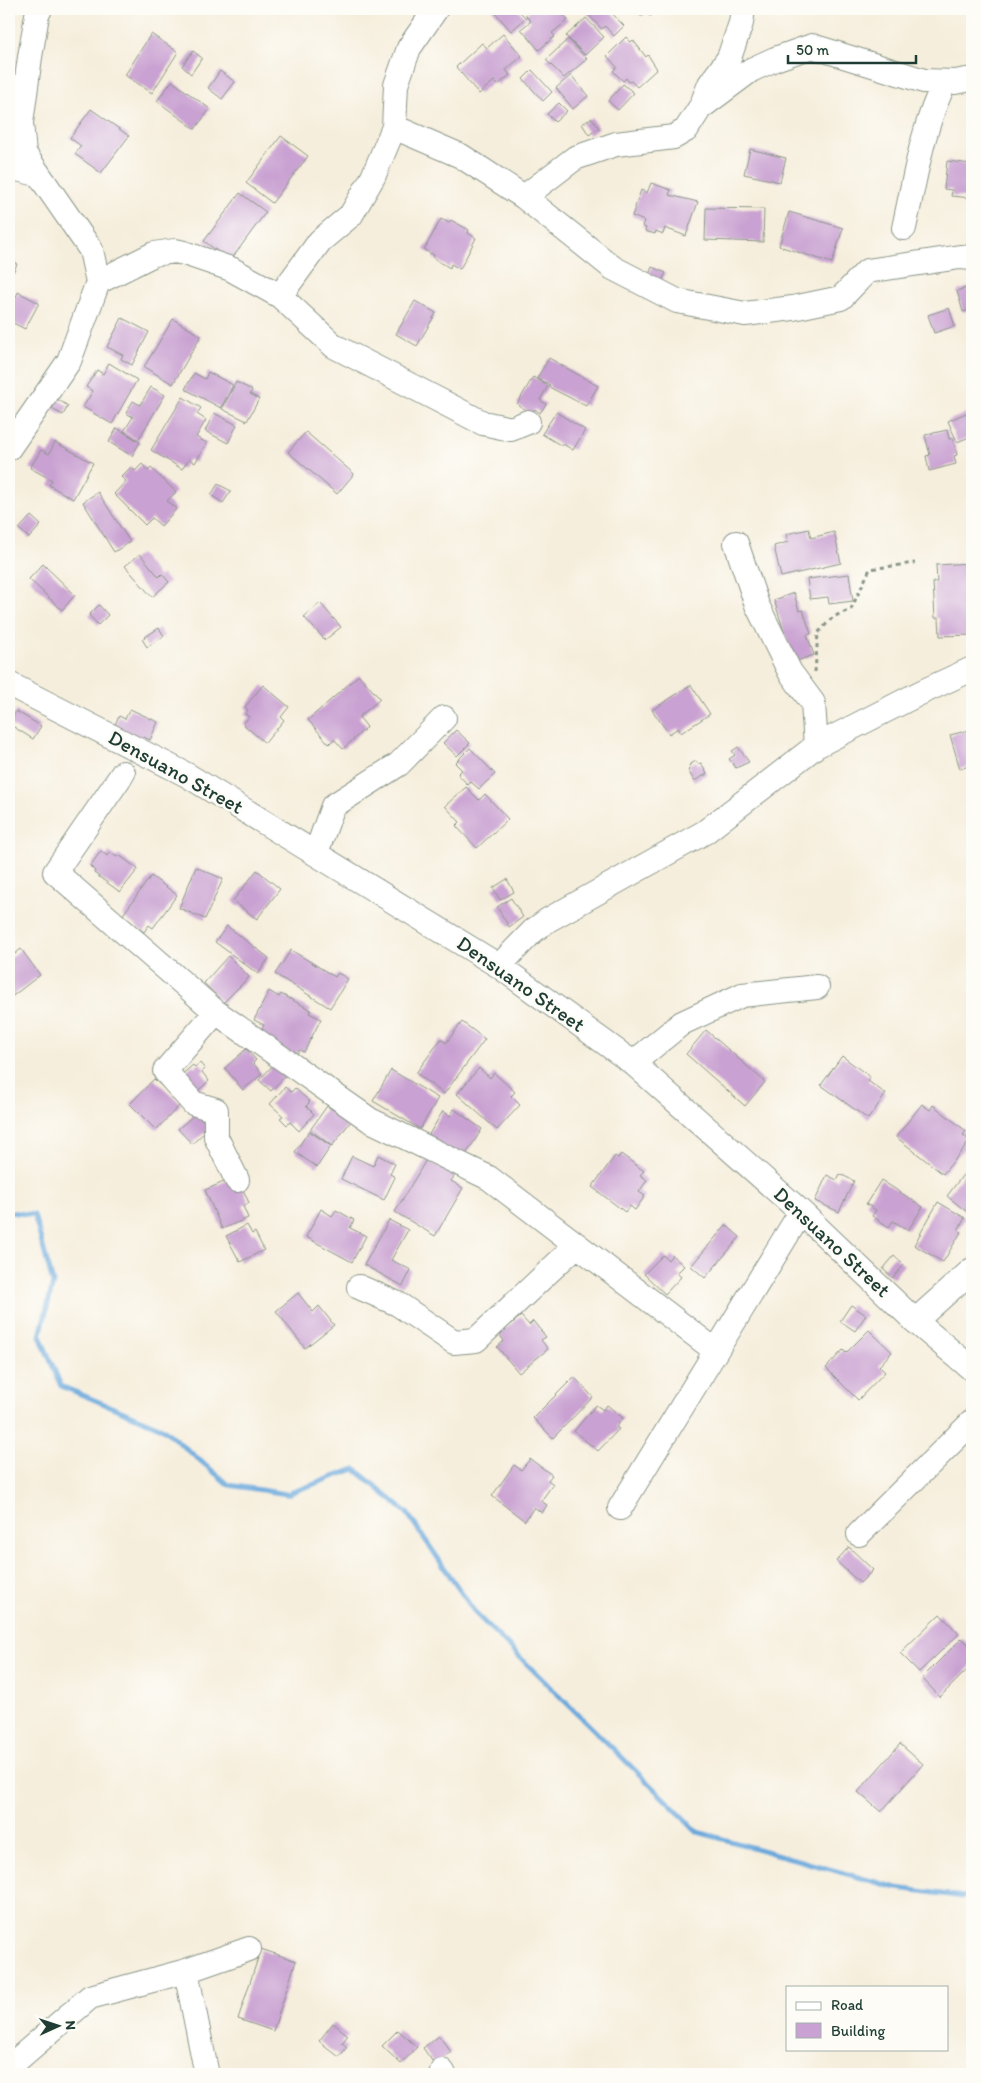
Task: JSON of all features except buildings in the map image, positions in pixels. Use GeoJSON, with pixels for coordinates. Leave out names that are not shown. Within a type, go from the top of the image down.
{"type":"FeatureCollection","features":[{"type":"Feature","properties":{"kind":"street"},"geometry":{"type":"LineString","coordinates":[[9,448],[69,361],[98,282],[91,250],[24,153],[21,123],[30,56],[37,15],[40,9]]}},
{"type":"Feature","properties":{"kind":"street"},"geometry":{"type":"LineString","coordinates":[[280,296],[320,241],[351,215],[373,177],[394,127],[396,84],[408,48],[436,9]]}},
{"type":"Feature","properties":{"kind":"street"},"geometry":{"type":"LineString","coordinates":[[524,197],[575,158],[616,144],[674,137],[686,130],[700,108],[710,84],[729,58],[744,9]]}},
{"type":"Feature","properties":{"kind":"street"},"geometry":{"type":"LineString","coordinates":[[700,108],[751,70],[774,59],[812,46],[924,81],[945,82],[972,79]]}},
{"type":"Feature","properties":{"kind":"street"},"geometry":{"type":"LineString","coordinates":[[904,228],[934,103],[945,82]]}},
{"type":"Feature","properties":{"kind":"street"},"geometry":{"type":"LineString","coordinates":[[394,127],[461,156],[524,197],[613,268],[677,301],[745,314],[793,308],[841,298],[867,271],[940,262],[960,257],[972,258]]}},
{"type":"Feature","properties":{"kind":"street"},"geometry":{"type":"LineString","coordinates":[[9,167],[37,174]]}},
{"type":"Feature","properties":{"kind":"street"},"geometry":{"type":"LineString","coordinates":[[98,282],[154,254],[175,251],[231,269],[280,296],[334,346],[483,423],[510,429],[528,422]]}},
{"type":"Feature","properties":{"kind":"street"},"geometry":{"type":"LineString","coordinates":[[736,543],[761,613],[790,672],[813,703],[816,746]]}},
{"type":"Feature","properties":{"kind":"street"},"geometry":{"type":"LineString","coordinates":[[500,966],[548,920],[705,832],[816,746],[972,669]]}},
{"type":"Feature","properties":{"kind":"street","name":"Densuano Street"},"geometry":{"type":"LineString","coordinates":[[9,684],[187,775],[500,966],[633,1063],[801,1212],[915,1321],[972,1369]]}},
{"type":"Feature","properties":{"kind":"street"},"geometry":{"type":"LineString","coordinates":[[316,853],[333,806],[399,764],[444,718]]}},
{"type":"Feature","properties":{"kind":"street"},"geometry":{"type":"LineString","coordinates":[[123,773],[55,872],[216,1012],[370,1120],[490,1178],[716,1352]]}},
{"type":"Feature","properties":{"kind":"street"},"geometry":{"type":"LineString","coordinates":[[633,1063],[682,1023],[742,995],[817,987]]}},
{"type":"Feature","properties":{"kind":"street"},"geometry":{"type":"LineString","coordinates":[[216,1012],[165,1071],[193,1103],[216,1110],[216,1137],[237,1180]]}},
{"type":"Feature","properties":{"kind":"street"},"geometry":{"type":"LineString","coordinates":[[620,1508],[801,1212]]}},
{"type":"Feature","properties":{"kind":"street"},"geometry":{"type":"LineString","coordinates":[[359,1288],[398,1304],[454,1342],[476,1340],[577,1245]]}},
{"type":"Feature","properties":{"kind":"street"},"geometry":{"type":"LineString","coordinates":[[915,1321],[972,1270]]}},
{"type":"Feature","properties":{"kind":"street"},"geometry":{"type":"LineString","coordinates":[[860,1534],[972,1422]]}},
{"type":"Feature","properties":{"kind":"street"},"geometry":{"type":"LineString","coordinates":[[9,2067],[90,1997],[186,1971],[249,1949]]}},
{"type":"Feature","properties":{"kind":"street"},"geometry":{"type":"LineString","coordinates":[[186,1971],[206,2070]]}},
{"type":"Feature","properties":{"kind":"path"},"geometry":{"type":"LineString","coordinates":[[813,703],[818,633],[833,617],[851,609],[870,569],[915,563]]}},
{"type":"Feature","properties":{"kind":"waterway"},"geometry":{"type":"LineString","coordinates":[[9,1212],[34,1215],[53,1283],[40,1336],[61,1386],[162,1428],[229,1485],[287,1494],[355,1469],[407,1513],[476,1614],[698,1832],[897,1888],[972,1898]]}}]}
